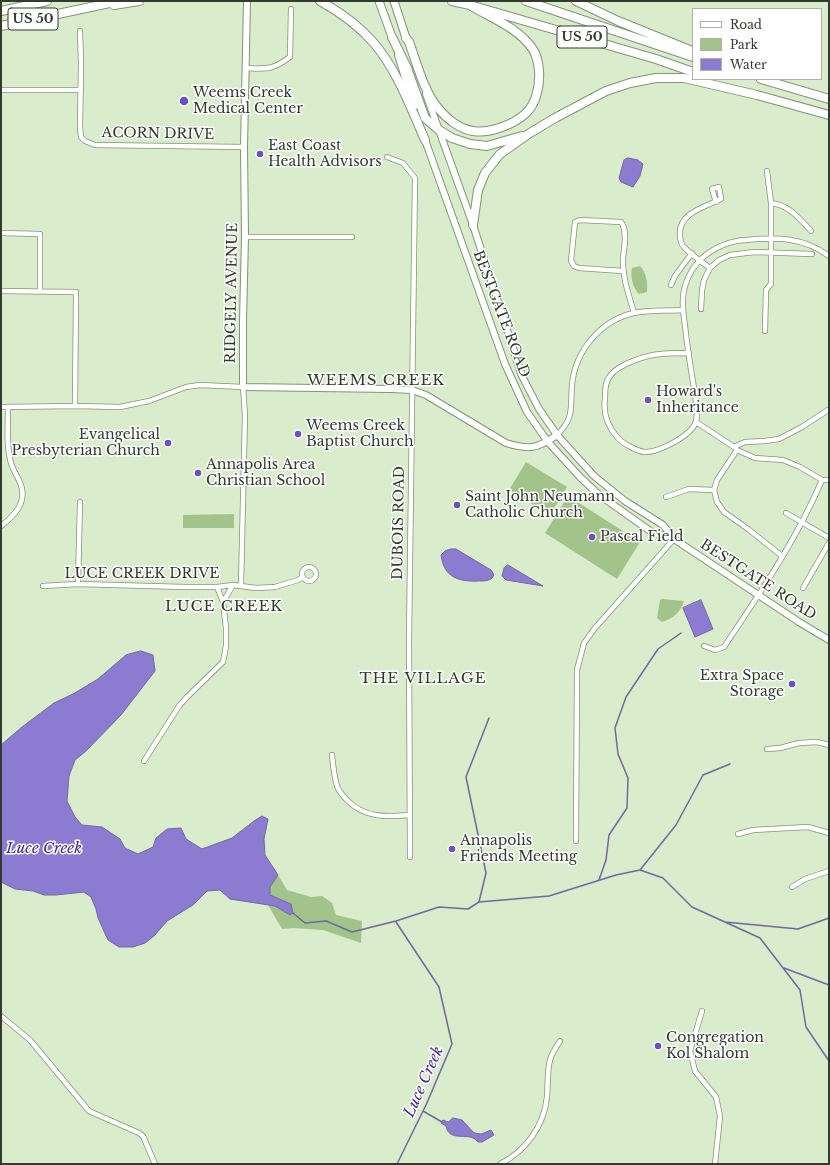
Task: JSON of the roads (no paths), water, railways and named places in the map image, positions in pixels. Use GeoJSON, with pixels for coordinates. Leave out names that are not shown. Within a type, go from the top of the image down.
{"type":"FeatureCollection","features":[{"type":"Feature","properties":{"kind":"highway","name":"US 50"},"geometry":{"type":"LineString","coordinates":[[1,11],[47,1]]}},
{"type":"Feature","properties":{"kind":"highway","name":"US 50"},"geometry":{"type":"LineString","coordinates":[[1,26],[119,1]]}},
{"type":"Feature","properties":{"kind":"highway"},"geometry":{"type":"LineString","coordinates":[[66,12],[139,1]]}},
{"type":"Feature","properties":{"kind":"highway"},"geometry":{"type":"LineString","coordinates":[[320,1],[334,9],[357,26],[374,43],[391,68],[407,99],[425,140]]}},
{"type":"Feature","properties":{"kind":"highway","name":"US 50"},"geometry":{"type":"LineString","coordinates":[[452,1],[656,59],[692,72]]}},
{"type":"Feature","properties":{"kind":"highway","name":"US 50"},"geometry":{"type":"LineString","coordinates":[[526,1],[692,56]]}},
{"type":"Feature","properties":{"kind":"highway"},"geometry":{"type":"LineString","coordinates":[[576,1],[618,21],[692,51]]}},
{"type":"Feature","properties":{"kind":"highway"},"geometry":{"type":"LineString","coordinates":[[406,38],[429,92],[437,107],[445,116],[458,126],[474,131],[505,127],[526,113],[534,102],[540,78],[538,61],[533,49],[524,37],[470,5]]}},
{"type":"Feature","properties":{"kind":"highway"},"geometry":{"type":"LineString","coordinates":[[392,37],[407,68],[425,118],[439,130],[452,138],[470,144],[487,146],[530,133]]}},
{"type":"Feature","properties":{"kind":"highway"},"geometry":{"type":"LineString","coordinates":[[473,225],[478,190],[485,173],[500,154],[530,133],[606,91],[630,82],[656,78],[684,78],[692,80]]}},
{"type":"Feature","properties":{"kind":"highway"},"geometry":{"type":"LineString","coordinates":[[693,80],[757,95],[829,115]]}},
{"type":"Feature","properties":{"kind":"highway"},"geometry":{"type":"LineString","coordinates":[[716,80],[757,95]]}},
{"type":"Feature","properties":{"kind":"highway"},"geometry":{"type":"LineString","coordinates":[[765,80],[829,99]]}},
{"type":"Feature","properties":{"kind":"main road","name":"RIDGELY AVENUE"},"geometry":{"type":"LineString","coordinates":[[243,387],[245,237],[244,147],[247,1]]}},
{"type":"Feature","properties":{"kind":"main road"},"geometry":{"type":"LineString","coordinates":[[379,1],[392,37]]}},
{"type":"Feature","properties":{"kind":"main road"},"geometry":{"type":"LineString","coordinates":[[394,1],[406,38]]}},
{"type":"Feature","properties":{"kind":"main road","name":"BESTGATE ROAD"},"geometry":{"type":"LineString","coordinates":[[392,37],[425,140],[505,364],[527,412],[548,442],[598,494],[653,533],[674,539]]}},
{"type":"Feature","properties":{"kind":"main road","name":"BESTGATE ROAD"},"geometry":{"type":"LineString","coordinates":[[406,38],[473,225],[522,376],[539,409],[557,435],[594,476],[625,501],[663,525],[674,539],[758,596],[829,640]]}},
{"type":"Feature","properties":{"kind":"main road"},"geometry":{"type":"LineString","coordinates":[[243,387],[370,388],[412,390],[426,396],[506,443],[520,447],[534,448],[548,442],[557,435]]}},
{"type":"Feature","properties":{"kind":"street"},"geometry":{"type":"LineString","coordinates":[[246,68],[268,69],[279,65],[290,57],[291,9]]}},
{"type":"Feature","properties":{"kind":"street"},"geometry":{"type":"LineString","coordinates":[[1,90],[81,90],[80,31]]}},
{"type":"Feature","properties":{"kind":"street","name":"ACORN DRIVE"},"geometry":{"type":"LineString","coordinates":[[81,90],[81,137],[90,143],[244,147]]}},
{"type":"Feature","properties":{"kind":"street","name":"DUBOIS ROAD"},"geometry":{"type":"LineString","coordinates":[[387,156],[403,163],[415,178],[409,633],[410,857]]}},
{"type":"Feature","properties":{"kind":"street"},"geometry":{"type":"LineString","coordinates":[[765,331],[766,290],[771,284],[772,253],[771,202],[767,171]]}},
{"type":"Feature","properties":{"kind":"street"},"geometry":{"type":"LineString","coordinates":[[710,268],[683,246],[680,239],[679,228],[681,223],[688,215],[716,202]]}},
{"type":"Feature","properties":{"kind":"street"},"geometry":{"type":"LineString","coordinates":[[771,202],[780,204],[789,209],[811,231]]}},
{"type":"Feature","properties":{"kind":"street"},"geometry":{"type":"LineString","coordinates":[[623,271],[580,268],[574,266],[570,261],[575,222],[580,220],[621,222],[624,226],[623,271],[634,313]]}},
{"type":"Feature","properties":{"kind":"street"},"geometry":{"type":"LineString","coordinates":[[1,233],[40,234],[40,291]]}},
{"type":"Feature","properties":{"kind":"street"},"geometry":{"type":"LineString","coordinates":[[245,237],[352,237]]}},
{"type":"Feature","properties":{"kind":"street"},"geometry":{"type":"LineString","coordinates":[[689,353],[652,355],[613,371],[606,382],[604,403],[605,415],[618,439],[629,446],[644,452],[664,448],[692,429],[696,422],[698,411],[682,302],[686,283],[697,263],[708,253],[727,243],[750,239],[788,239],[809,244],[829,256]]}},
{"type":"Feature","properties":{"kind":"street"},"geometry":{"type":"LineString","coordinates":[[701,309],[704,280],[710,268],[719,260],[730,255],[754,252],[812,254]]}},
{"type":"Feature","properties":{"kind":"street"},"geometry":{"type":"LineString","coordinates":[[671,285],[675,276],[692,253]]}},
{"type":"Feature","properties":{"kind":"street"},"geometry":{"type":"LineString","coordinates":[[1,291],[76,292],[75,406]]}},
{"type":"Feature","properties":{"kind":"street"},"geometry":{"type":"LineString","coordinates":[[557,435],[566,426],[570,415],[572,382],[579,357],[592,337],[606,326],[624,316],[634,313],[683,310]]}},
{"type":"Feature","properties":{"kind":"street"},"geometry":{"type":"LineString","coordinates":[[1,407],[120,407],[148,401],[186,388],[200,385],[243,387]]}},
{"type":"Feature","properties":{"kind":"street","name":"RIDGELY AVENUE"},"geometry":{"type":"LineString","coordinates":[[241,585],[245,415],[243,387]]}},
{"type":"Feature","properties":{"kind":"street"},"geometry":{"type":"LineString","coordinates":[[1,526],[12,518],[18,510],[22,497],[21,486],[11,463],[8,448],[8,407]]}},
{"type":"Feature","properties":{"kind":"street"},"geometry":{"type":"LineString","coordinates":[[782,556],[724,512],[717,502],[714,490],[717,480],[736,448],[744,442],[779,439],[802,427],[828,410]]}},
{"type":"Feature","properties":{"kind":"street"},"geometry":{"type":"LineString","coordinates":[[696,422],[736,448],[755,458],[783,460],[822,480],[829,480]]}},
{"type":"Feature","properties":{"kind":"street"},"geometry":{"type":"LineString","coordinates":[[704,646],[715,650],[724,647],[758,596],[802,522],[813,502],[822,480]]}},
{"type":"Feature","properties":{"kind":"street"},"geometry":{"type":"LineString","coordinates":[[666,497],[689,489],[714,490]]}},
{"type":"Feature","properties":{"kind":"street"},"geometry":{"type":"LineString","coordinates":[[78,584],[80,502]]}},
{"type":"Feature","properties":{"kind":"street"},"geometry":{"type":"LineString","coordinates":[[786,513],[829,538]]}},
{"type":"Feature","properties":{"kind":"street"},"geometry":{"type":"LineString","coordinates":[[576,842],[577,670],[584,643],[594,628],[674,539]]}},
{"type":"Feature","properties":{"kind":"street"},"geometry":{"type":"LineString","coordinates":[[803,588],[829,543]]}},
{"type":"Feature","properties":{"kind":"street","name":"LUCE CREEK DRIVE"},"geometry":{"type":"LineString","coordinates":[[43,586],[78,584],[185,587],[241,585],[256,588],[275,587],[303,577]]}},
{"type":"Feature","properties":{"kind":"street"},"geometry":{"type":"LineString","coordinates":[[223,602],[233,585]]}},
{"type":"Feature","properties":{"kind":"street"},"geometry":{"type":"LineString","coordinates":[[144,760],[179,706],[223,662],[226,646],[226,628],[223,602],[217,586]]}},
{"type":"Feature","properties":{"kind":"street"},"geometry":{"type":"LineString","coordinates":[[767,749],[780,748],[799,743],[817,742],[829,745]]}},
{"type":"Feature","properties":{"kind":"street"},"geometry":{"type":"LineString","coordinates":[[332,755],[338,787],[343,796],[354,806],[377,816],[409,815]]}},
{"type":"Feature","properties":{"kind":"street"},"geometry":{"type":"LineString","coordinates":[[738,834],[753,830],[808,827],[829,833]]}},
{"type":"Feature","properties":{"kind":"street"},"geometry":{"type":"LineString","coordinates":[[792,887],[805,879],[829,871]]}},
{"type":"Feature","properties":{"kind":"street"},"geometry":{"type":"LineString","coordinates":[[702,1011],[690,1051],[695,1071],[716,1097],[720,1116],[715,1164]]}},
{"type":"Feature","properties":{"kind":"street"},"geometry":{"type":"LineString","coordinates":[[1,1016],[30,1040],[89,1111],[143,1136],[155,1164]]}},
{"type":"Feature","properties":{"kind":"street"},"geometry":{"type":"LineString","coordinates":[[500,1164],[512,1157],[531,1139],[542,1119],[547,1096],[548,1069],[550,1060],[560,1041]]}},
{"type":"Feature","properties":{"kind":"water"},"geometry":{"type":"Polygon","coordinates":[[[628,158],[638,160],[643,164],[640,176],[633,187],[621,182],[619,178],[624,160],[628,158]]]}},
{"type":"Feature","properties":{"kind":"water"},"geometry":{"type":"Polygon","coordinates":[[[456,549],[491,570],[493,577],[486,581],[465,581],[449,574],[445,569],[441,555],[445,551],[456,549]]]}},
{"type":"Feature","properties":{"kind":"water"},"geometry":{"type":"Polygon","coordinates":[[[508,565],[543,586],[506,580],[502,576],[504,568],[508,565]]]}},
{"type":"Feature","properties":{"kind":"water"},"geometry":{"type":"Polygon","coordinates":[[[701,600],[713,629],[695,637],[683,608],[701,600]]]}},
{"type":"Feature","properties":{"kind":"water","name":"Luce Creek"},"geometry":{"type":"Polygon","coordinates":[[[141,651],[153,655],[155,671],[121,715],[86,751],[75,760],[69,776],[67,801],[75,817],[82,825],[102,827],[120,839],[125,848],[138,854],[153,847],[156,838],[167,829],[181,828],[186,839],[202,849],[232,838],[262,816],[268,819],[264,839],[265,855],[278,875],[270,887],[270,895],[291,904],[293,913],[290,915],[275,906],[230,899],[220,890],[207,891],[193,905],[167,921],[154,936],[145,943],[133,947],[119,947],[108,940],[98,918],[91,897],[84,892],[44,895],[33,891],[15,889],[1,882],[1,745],[54,703],[98,679],[126,655],[141,651]]]}},
{"type":"Feature","properties":{"kind":"water"},"geometry":{"type":"Polygon","coordinates":[[[453,1118],[462,1120],[474,1133],[481,1134],[491,1130],[494,1135],[482,1142],[478,1142],[474,1138],[450,1134],[446,1126],[441,1123],[443,1120],[448,1122],[453,1118]]]}},
{"type":"Feature","properties":{"kind":"waterway","name":"Luce Creek"},"geometry":{"type":"LineString","coordinates":[[599,880],[606,860],[609,835],[627,808],[628,778],[618,754],[615,728],[626,697],[658,649],[681,633]]}},
{"type":"Feature","properties":{"kind":"waterway"},"geometry":{"type":"LineString","coordinates":[[479,902],[486,873],[466,777],[489,718]]}},
{"type":"Feature","properties":{"kind":"waterway"},"geometry":{"type":"LineString","coordinates":[[640,870],[676,825],[703,775],[730,764]]}},
{"type":"Feature","properties":{"kind":"waterway","name":"Luce Creek"},"geometry":{"type":"LineString","coordinates":[[293,913],[305,923],[326,921],[352,932],[396,921],[439,907],[468,909],[479,902],[549,896],[616,875],[640,870],[663,878],[692,907],[760,938],[800,990],[806,1027],[829,1061]]}},
{"type":"Feature","properties":{"kind":"waterway","name":"Luce Creek"},"geometry":{"type":"LineString","coordinates":[[725,922],[798,929],[829,918]]}},
{"type":"Feature","properties":{"kind":"waterway","name":"Luce Creek"},"geometry":{"type":"LineString","coordinates":[[396,922],[439,987],[452,1044],[426,1105],[397,1164]]}},
{"type":"Feature","properties":{"kind":"waterway"},"geometry":{"type":"LineString","coordinates":[[784,968],[829,985]]}},
{"type":"Feature","properties":{"kind":"waterway"},"geometry":{"type":"LineString","coordinates":[[423,1111],[442,1122]]}},
{"type":"Feature","properties":{"kind":"place","name":"Weems Creek Medical Center"},"geometry":{"type":"Point","coordinates":[184,101]}},
{"type":"Feature","properties":{"kind":"place","name":"East Coast Health Advisors"},"geometry":{"type":"Point","coordinates":[260,154]}},
{"type":"Feature","properties":{"kind":"place","name":"Howard's Inheritance"},"geometry":{"type":"Point","coordinates":[648,400]}},
{"type":"Feature","properties":{"kind":"place","name":"Weems Creek Baptist Church"},"geometry":{"type":"Point","coordinates":[298,434]}},
{"type":"Feature","properties":{"kind":"place","name":"Evangelical Presbyterian Church"},"geometry":{"type":"Point","coordinates":[168,443]}},
{"type":"Feature","properties":{"kind":"place","name":"Annapolis Area Christian School"},"geometry":{"type":"Point","coordinates":[198,473]}},
{"type":"Feature","properties":{"kind":"place","name":"Saint John Neumann Catholic Church"},"geometry":{"type":"Point","coordinates":[457,505]}},
{"type":"Feature","properties":{"kind":"place","name":"Pascal Field"},"geometry":{"type":"Point","coordinates":[592,537]}},
{"type":"Feature","properties":{"kind":"place","name":"Extra Space Storage"},"geometry":{"type":"Point","coordinates":[792,684]}},
{"type":"Feature","properties":{"kind":"place","name":"Annapolis Friends Meeting"},"geometry":{"type":"Point","coordinates":[452,849]}},
{"type":"Feature","properties":{"kind":"place","name":"Congregation Kol Shalom"},"geometry":{"type":"Point","coordinates":[658,1046]}},
{"type":"Feature","properties":{"kind":"district","name":"WEEMS CREEK"},"geometry":{"type":"Point","coordinates":[376,381]}},
{"type":"Feature","properties":{"kind":"district","name":"LUCE CREEK"},"geometry":{"type":"Point","coordinates":[224,607]}},
{"type":"Feature","properties":{"kind":"district","name":"THE VILLAGE"},"geometry":{"type":"Point","coordinates":[423,679]}}]}
